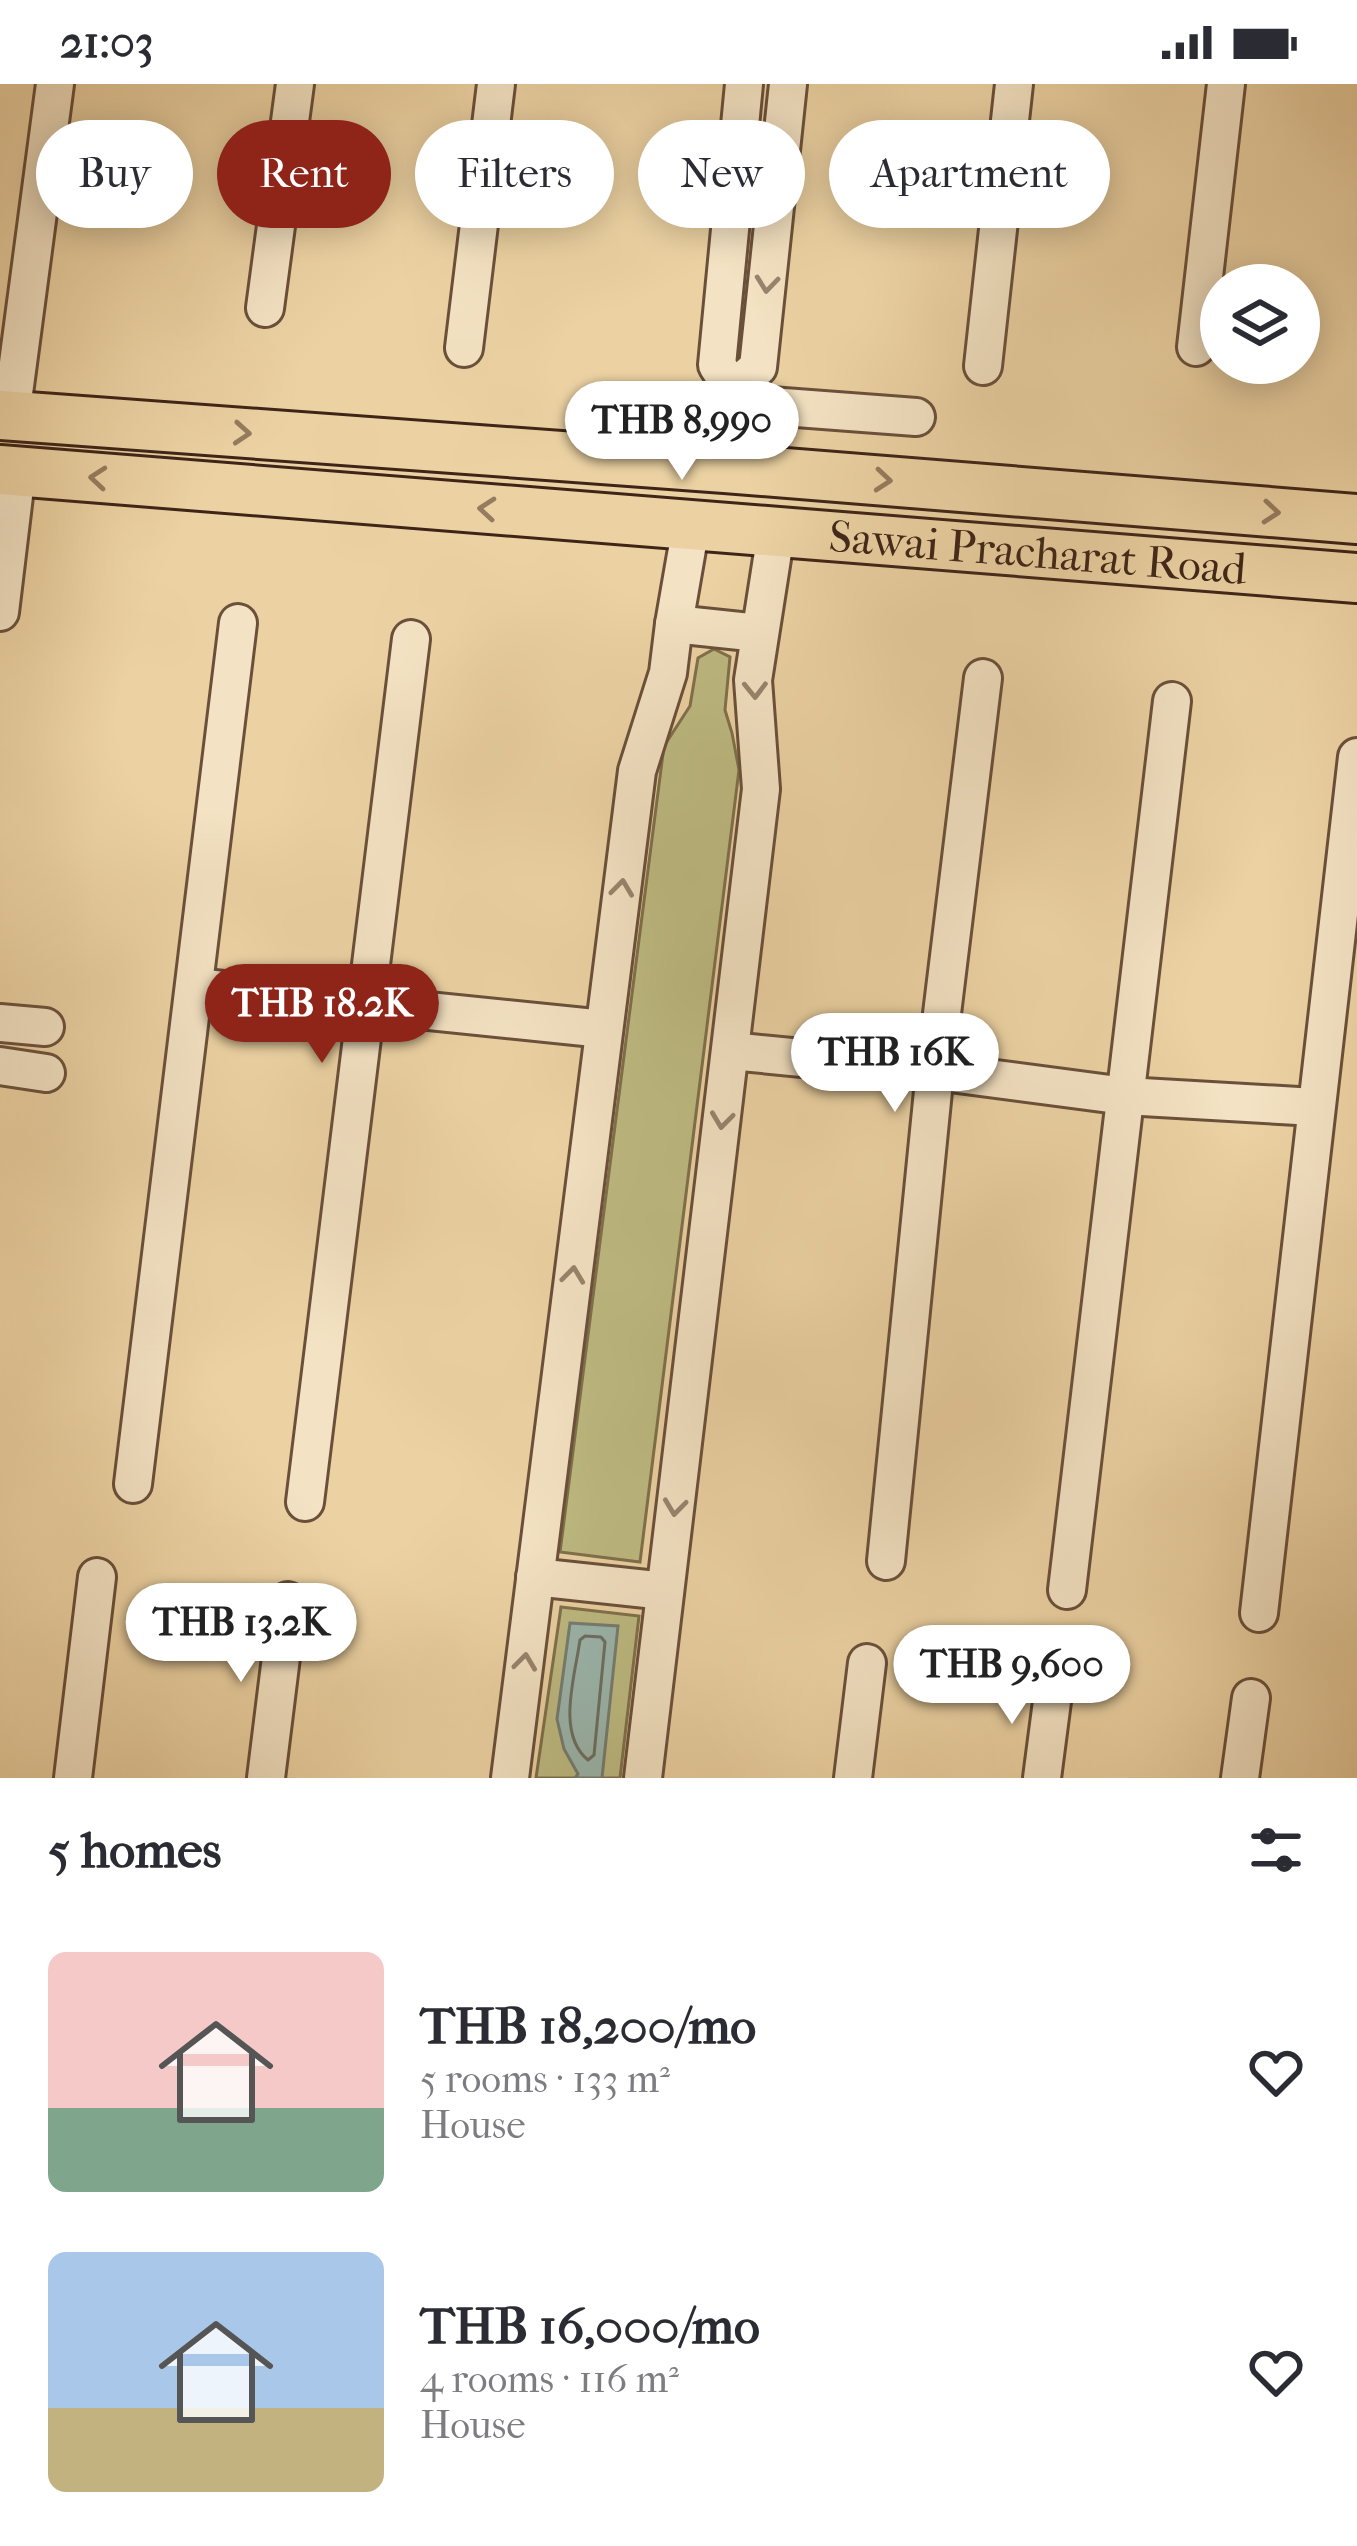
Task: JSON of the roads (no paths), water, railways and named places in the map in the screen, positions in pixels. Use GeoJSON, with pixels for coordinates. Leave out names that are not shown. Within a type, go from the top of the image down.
{"type":"FeatureCollection","features":[{"type":"Feature","properties":{"kind":"main road","name":"Sawai Pracharat Road"},"geometry":{"type":"LineString","coordinates":[[5,416],[1357,519]]}},
{"type":"Feature","properties":{"kind":"main road","name":"Sawai Pracharat Road"},"geometry":{"type":"LineString","coordinates":[[9,471],[1357,578]]}},
{"type":"Feature","properties":{"kind":"main road"},"geometry":{"type":"LineString","coordinates":[[1151,562],[1154,502]]}},
{"type":"Feature","properties":{"kind":"street"},"geometry":{"type":"LineString","coordinates":[[5,416],[55,84]]}},
{"type":"Feature","properties":{"kind":"street"},"geometry":{"type":"LineString","coordinates":[[265,308],[295,84]]}},
{"type":"Feature","properties":{"kind":"street"},"geometry":{"type":"LineString","coordinates":[[464,348],[496,84]]}},
{"type":"Feature","properties":{"kind":"street"},"geometry":{"type":"LineString","coordinates":[[741,120],[744,84]]}},
{"type":"Feature","properties":{"kind":"street"},"geometry":{"type":"LineString","coordinates":[[784,120],[788,84]]}},
{"type":"Feature","properties":{"kind":"street"},"geometry":{"type":"LineString","coordinates":[[983,366],[1014,84]]}},
{"type":"Feature","properties":{"kind":"street"},"geometry":{"type":"LineString","coordinates":[[1196,347],[1226,84]]}},
{"type":"Feature","properties":{"kind":"street"},"geometry":{"type":"LineString","coordinates":[[725,468],[732,397],[717,365],[730,228]]}},
{"type":"Feature","properties":{"kind":"street"},"geometry":{"type":"LineString","coordinates":[[732,397],[758,367],[773,228]]}},
{"type":"Feature","properties":{"kind":"street"},"geometry":{"type":"LineString","coordinates":[[732,397],[916,417]]}},
{"type":"Feature","properties":{"kind":"street"},"geometry":{"type":"LineString","coordinates":[[0,612],[9,471]]}},
{"type":"Feature","properties":{"kind":"street"},"geometry":{"type":"LineString","coordinates":[[510,1778],[637,770],[668,674],[691,526]]}},
{"type":"Feature","properties":{"kind":"street"},"geometry":{"type":"LineString","coordinates":[[643,1778],[761,789],[753,680],[776,533]]}},
{"type":"Feature","properties":{"kind":"street"},"geometry":{"type":"LineString","coordinates":[[133,1484],[238,623]]}},
{"type":"Feature","properties":{"kind":"street"},"geometry":{"type":"LineString","coordinates":[[674,624],[759,633]]}},
{"type":"Feature","properties":{"kind":"street"},"geometry":{"type":"LineString","coordinates":[[305,1502],[411,639]]}},
{"type":"Feature","properties":{"kind":"street"},"geometry":{"type":"LineString","coordinates":[[886,1561],[935,1071],[983,678]]}},
{"type":"Feature","properties":{"kind":"street"},"geometry":{"type":"LineString","coordinates":[[1067,1590],[1172,701]]}},
{"type":"Feature","properties":{"kind":"street"},"geometry":{"type":"LineString","coordinates":[[1259,1613],[1357,757]]}},
{"type":"Feature","properties":{"kind":"street"},"geometry":{"type":"LineString","coordinates":[[195,987],[604,1029]]}},
{"type":"Feature","properties":{"kind":"street"},"geometry":{"type":"LineString","coordinates":[[0,1023],[45,1027]]}},
{"type":"Feature","properties":{"kind":"street"},"geometry":{"type":"LineString","coordinates":[[731,1052],[935,1071],[1125,1096],[1315,1107]]}},
{"type":"Feature","properties":{"kind":"street"},"geometry":{"type":"LineString","coordinates":[[0,1069],[46,1072]]}},
{"type":"Feature","properties":{"kind":"street"},"geometry":{"type":"LineString","coordinates":[[73,1778],[97,1577]]}},
{"type":"Feature","properties":{"kind":"street"},"geometry":{"type":"LineString","coordinates":[[535,1577],[665,1591]]}},
{"type":"Feature","properties":{"kind":"street"},"geometry":{"type":"LineString","coordinates":[[266,1778],[288,1601]]}},
{"type":"Feature","properties":{"kind":"street"},"geometry":{"type":"LineString","coordinates":[[853,1778],[867,1664]]}},
{"type":"Feature","properties":{"kind":"street"},"geometry":{"type":"LineString","coordinates":[[1042,1778],[1054,1686]]}},
{"type":"Feature","properties":{"kind":"street"},"geometry":{"type":"LineString","coordinates":[[1240,1778],[1252,1698]]}},
{"type":"Feature","properties":{"kind":"water"},"geometry":{"type":"Polygon","coordinates":[[[570,1623],[618,1626],[602,1778],[575,1778],[578,1774],[564,1749],[557,1719],[570,1623]]]}}]}
